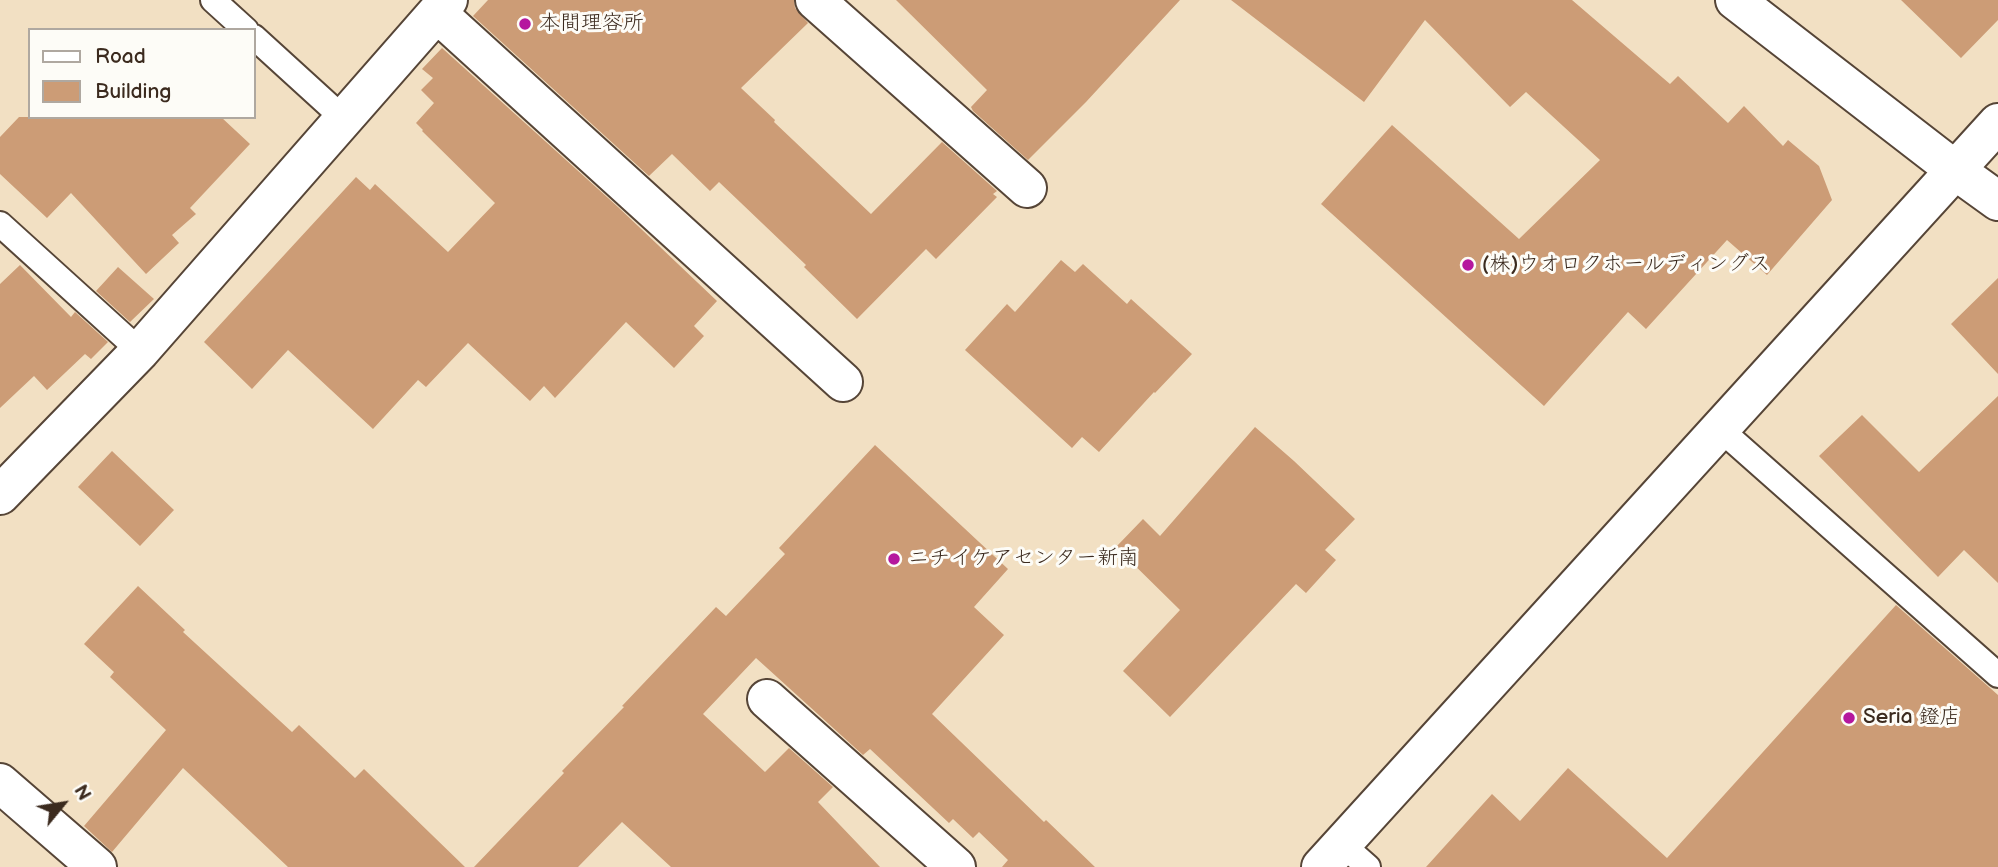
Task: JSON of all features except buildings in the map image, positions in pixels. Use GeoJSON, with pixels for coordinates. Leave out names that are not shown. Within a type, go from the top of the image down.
{"type":"FeatureCollection","features":[{"type":"Feature","properties":{"kind":"street"},"geometry":{"type":"LineString","coordinates":[[815,0],[1027,188]]}},
{"type":"Feature","properties":{"kind":"street"},"geometry":{"type":"LineString","coordinates":[[1735,0],[1998,201]]}},
{"type":"Feature","properties":{"kind":"street"},"geometry":{"type":"LineString","coordinates":[[0,495],[140,351],[443,6],[843,382]]}},
{"type":"Feature","properties":{"kind":"street"},"geometry":{"type":"LineString","coordinates":[[1344,859],[1720,429],[1998,123]]}},
{"type":"Feature","properties":{"kind":"street"},"geometry":{"type":"LineString","coordinates":[[767,699],[956,867]]}},
{"type":"Feature","properties":{"kind":"street"},"geometry":{"type":"LineString","coordinates":[[0,783],[97,867]]}},
{"type":"Feature","properties":{"kind":"lane"},"geometry":{"type":"LineString","coordinates":[[213,0],[244,28]]}},
{"type":"Feature","properties":{"kind":"lane"},"geometry":{"type":"LineString","coordinates":[[256,39],[344,119]]}},
{"type":"Feature","properties":{"kind":"lane"},"geometry":{"type":"LineString","coordinates":[[0,224],[140,351]]}},
{"type":"Feature","properties":{"kind":"lane"},"geometry":{"type":"LineString","coordinates":[[1720,429],[1998,675]]}},
{"type":"Feature","properties":{"kind":"place","name":"本間理容所"},"geometry":{"type":"Point","coordinates":[525,24]}},
{"type":"Feature","properties":{"kind":"place","name":"(株)ウオロクホールディングス"},"geometry":{"type":"Point","coordinates":[1468,265]}},
{"type":"Feature","properties":{"kind":"place","name":"ニチイケアセンター新南"},"geometry":{"type":"Point","coordinates":[894,559]}},
{"type":"Feature","properties":{"kind":"place","name":"Seria 鐙店"},"geometry":{"type":"Point","coordinates":[1849,718]}}]}
